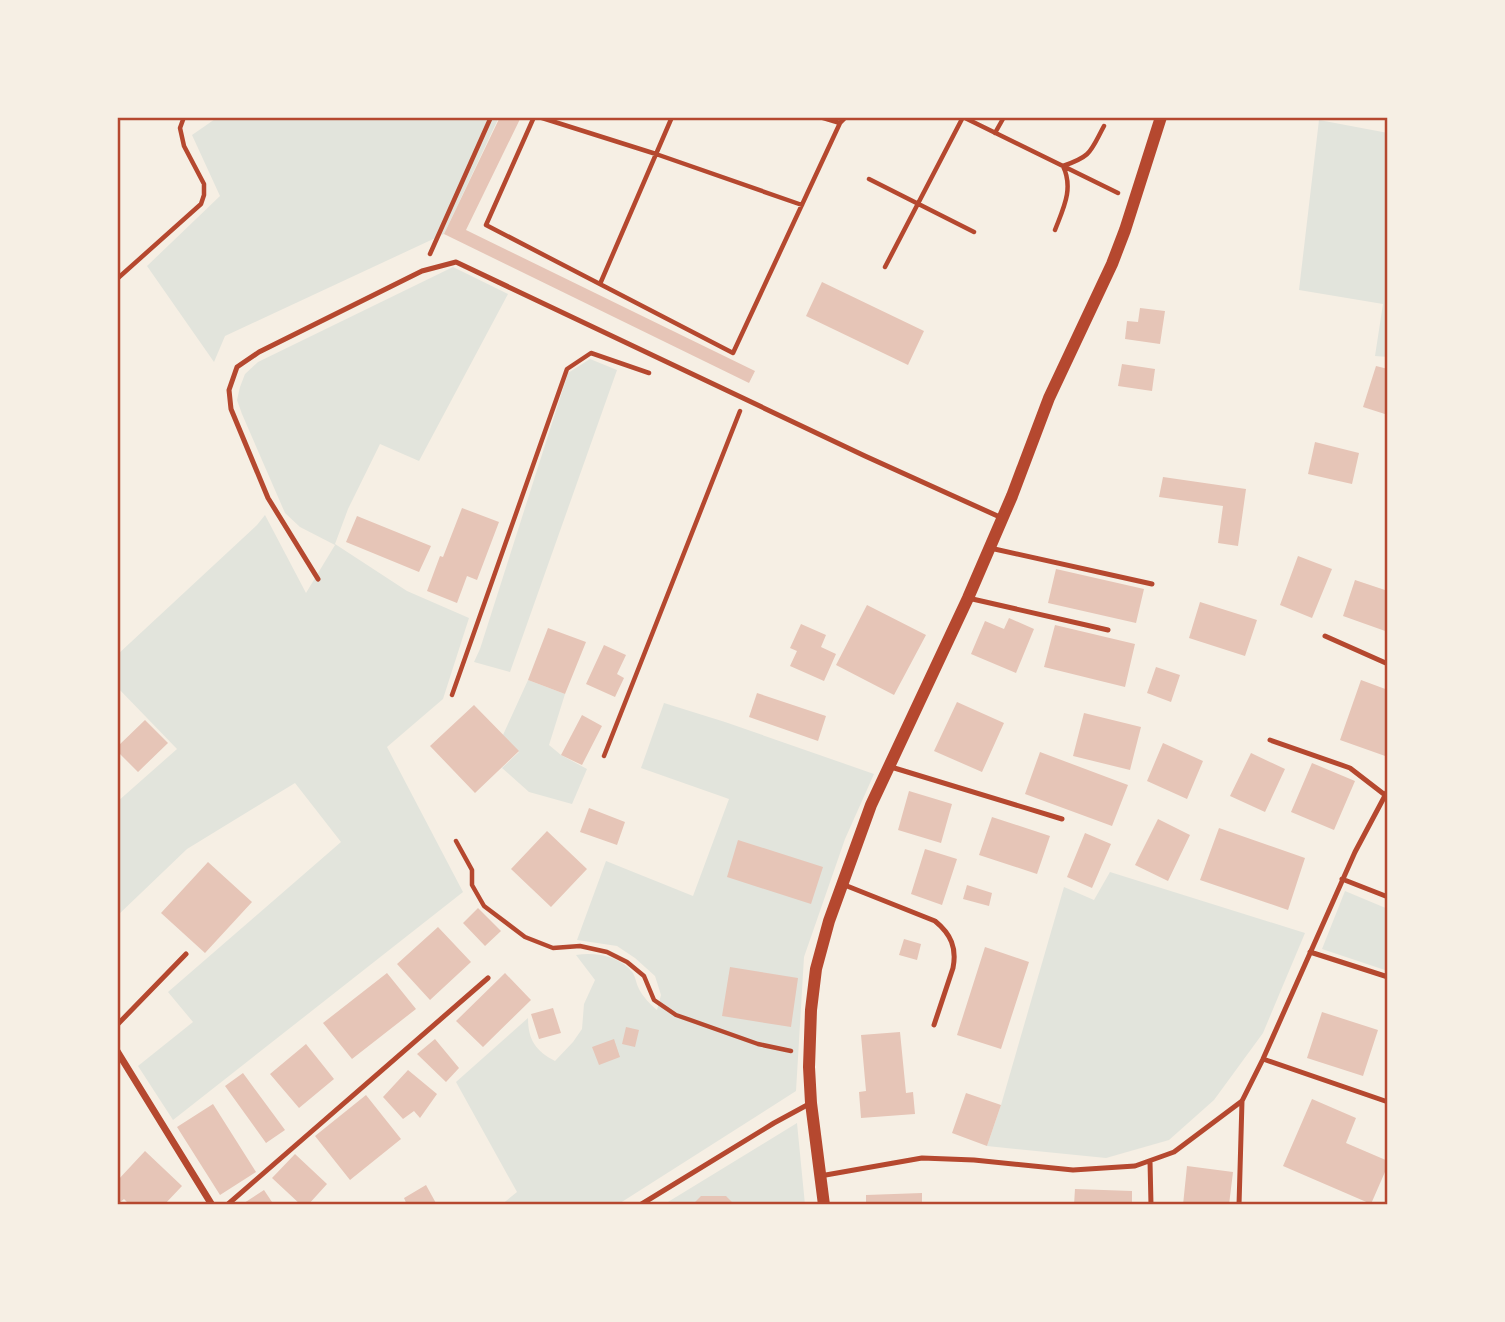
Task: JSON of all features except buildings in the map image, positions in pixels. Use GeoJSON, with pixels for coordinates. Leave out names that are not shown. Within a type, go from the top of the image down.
{"type":"FeatureCollection","features":[{"type":"Feature","properties":{"kind":"street"},"geometry":{"type":"LineString","coordinates":[[824,1205],[808,1077],[816,969],[829,921],[863,824],[968,598],[1003,519],[1049,398],[1112,264],[1161,117]]}},
{"type":"Feature","properties":{"kind":"street"},"geometry":{"type":"LineString","coordinates":[[117,1051],[212,1205]]}},
{"type":"Feature","properties":{"kind":"lane"},"geometry":{"type":"LineString","coordinates":[[318,579],[268,498],[231,409],[229,390],[237,367],[259,352],[422,271],[457,262],[1003,519]]}},
{"type":"Feature","properties":{"kind":"lane"},"geometry":{"type":"LineString","coordinates":[[990,548],[1152,584]]}},
{"type":"Feature","properties":{"kind":"lane"},"geometry":{"type":"LineString","coordinates":[[968,598],[1108,631]]}},
{"type":"Feature","properties":{"kind":"lane"},"geometry":{"type":"LineString","coordinates":[[1325,636],[1388,664]]}},
{"type":"Feature","properties":{"kind":"lane"},"geometry":{"type":"LineString","coordinates":[[1239,1205],[1242,1101],[1342,879],[1386,792],[1350,768],[1270,740]]}},
{"type":"Feature","properties":{"kind":"lane"},"geometry":{"type":"LineString","coordinates":[[889,766],[1062,819]]}},
{"type":"Feature","properties":{"kind":"lane"},"geometry":{"type":"LineString","coordinates":[[1342,879],[1388,897]]}},
{"type":"Feature","properties":{"kind":"lane"},"geometry":{"type":"LineString","coordinates":[[842,884],[935,921],[951,938],[955,959],[934,1025]]}},
{"type":"Feature","properties":{"kind":"lane"},"geometry":{"type":"LineString","coordinates":[[1310,953],[1388,977]]}},
{"type":"Feature","properties":{"kind":"lane"},"geometry":{"type":"LineString","coordinates":[[117,1025],[186,954]]}},
{"type":"Feature","properties":{"kind":"lane"},"geometry":{"type":"LineString","coordinates":[[227,1205],[488,978]]}},
{"type":"Feature","properties":{"kind":"lane"},"geometry":{"type":"LineString","coordinates":[[1263,1059],[1388,1102]]}},
{"type":"Feature","properties":{"kind":"lane"},"geometry":{"type":"LineString","coordinates":[[820,1176],[922,1158],[974,1160],[1073,1170],[1135,1166],[1174,1152],[1242,1101]]}},
{"type":"Feature","properties":{"kind":"lane"},"geometry":{"type":"LineString","coordinates":[[640,1205],[811,1103]]}},
{"type":"Feature","properties":{"kind":"lane"},"geometry":{"type":"LineString","coordinates":[[1150,1161],[1151,1205]]}},
{"type":"Feature","properties":{"kind":"path"},"geometry":{"type":"LineString","coordinates":[[117,279],[201,205],[204,184],[184,146],[180,128],[184,117]]}},
{"type":"Feature","properties":{"kind":"path"},"geometry":{"type":"LineString","coordinates":[[422,271],[491,117]]}},
{"type":"Feature","properties":{"kind":"path"},"geometry":{"type":"LineString","coordinates":[[802,205],[656,154],[536,117],[486,225],[733,353],[802,205],[840,122],[845,117]]}},
{"type":"Feature","properties":{"kind":"path"},"geometry":{"type":"LineString","coordinates":[[600,284],[672,117]]}},
{"type":"Feature","properties":{"kind":"path"},"geometry":{"type":"LineString","coordinates":[[820,117],[840,122]]}},
{"type":"Feature","properties":{"kind":"path"},"geometry":{"type":"LineString","coordinates":[[885,267],[963,117],[1134,201]]}},
{"type":"Feature","properties":{"kind":"path"},"geometry":{"type":"LineString","coordinates":[[995,133],[1003,117]]}},
{"type":"Feature","properties":{"kind":"path"},"geometry":{"type":"LineString","coordinates":[[1063,166],[1088,155],[1104,127]]}},
{"type":"Feature","properties":{"kind":"path"},"geometry":{"type":"LineString","coordinates":[[1055,230],[1068,188],[1063,166]]}},
{"type":"Feature","properties":{"kind":"path"},"geometry":{"type":"LineString","coordinates":[[869,179],[974,232]]}},
{"type":"Feature","properties":{"kind":"path"},"geometry":{"type":"LineString","coordinates":[[452,695],[567,369],[591,353],[653,374]]}},
{"type":"Feature","properties":{"kind":"path"},"geometry":{"type":"LineString","coordinates":[[604,756],[734,426],[742,407],[751,401]]}},
{"type":"Feature","properties":{"kind":"path"},"geometry":{"type":"LineString","coordinates":[[456,841],[471,870],[472,885],[484,906],[525,937],[552,948],[580,946],[607,952],[627,962],[644,976],[654,1000],[676,1015],[758,1044],[809,1055]]}},
{"type":"Feature","properties":{"kind":"shaded area"},"geometry":{"type":"Polygon","coordinates":[[[218,117],[499,117],[444,234],[225,336],[214,362],[147,266],[220,196],[192,135],[218,117]]]}},
{"type":"Feature","properties":{"kind":"shaded area"},"geometry":{"type":"Polygon","coordinates":[[[1319,120],[1388,133],[1388,357],[1375,356],[1383,304],[1299,290],[1319,120]]]}},
{"type":"Feature","properties":{"kind":"shaded area"},"geometry":{"type":"Polygon","coordinates":[[[453,267],[508,294],[419,461],[380,444],[348,509],[335,544],[407,591],[469,618],[443,699],[387,747],[463,892],[173,1120],[138,1066],[193,1022],[168,992],[341,842],[295,783],[187,849],[117,916],[117,802],[177,749],[117,687],[117,655],[265,515],[306,593],[335,545],[300,527],[285,513],[237,400],[245,374],[258,362],[453,267]]]}},
{"type":"Feature","properties":{"kind":"shaded area"},"geometry":{"type":"Polygon","coordinates":[[[590,359],[617,370],[510,672],[474,662],[568,373],[590,359]]]}},
{"type":"Feature","properties":{"kind":"shaded area"},"geometry":{"type":"Polygon","coordinates":[[[528,680],[565,694],[549,745],[587,769],[572,804],[529,792],[502,768],[519,752],[503,735],[528,680]]]}},
{"type":"Feature","properties":{"kind":"shaded area"},"geometry":{"type":"Polygon","coordinates":[[[664,703],[874,774],[845,839],[804,957],[796,1091],[617,1205],[501,1205],[517,1192],[456,1082],[528,1018],[534,1044],[555,1061],[573,1042],[582,1029],[584,1004],[595,980],[576,955],[599,955],[615,959],[628,967],[647,1001],[657,1010],[661,995],[655,976],[635,958],[617,946],[577,940],[606,861],[693,896],[729,799],[641,768],[664,703]]]}},
{"type":"Feature","properties":{"kind":"shaded area"},"geometry":{"type":"Polygon","coordinates":[[[1110,872],[1305,933],[1263,1033],[1214,1100],[1169,1140],[1106,1158],[987,1146],[1064,887],[1094,900],[1110,872]]]}},
{"type":"Feature","properties":{"kind":"shaded area"},"geometry":{"type":"Polygon","coordinates":[[[1345,891],[1388,909],[1388,971],[1322,949],[1345,891]]]}},
{"type":"Feature","properties":{"kind":"shaded area"},"geometry":{"type":"Polygon","coordinates":[[[797,1123],[805,1205],[663,1205],[797,1123]]]}}]}
